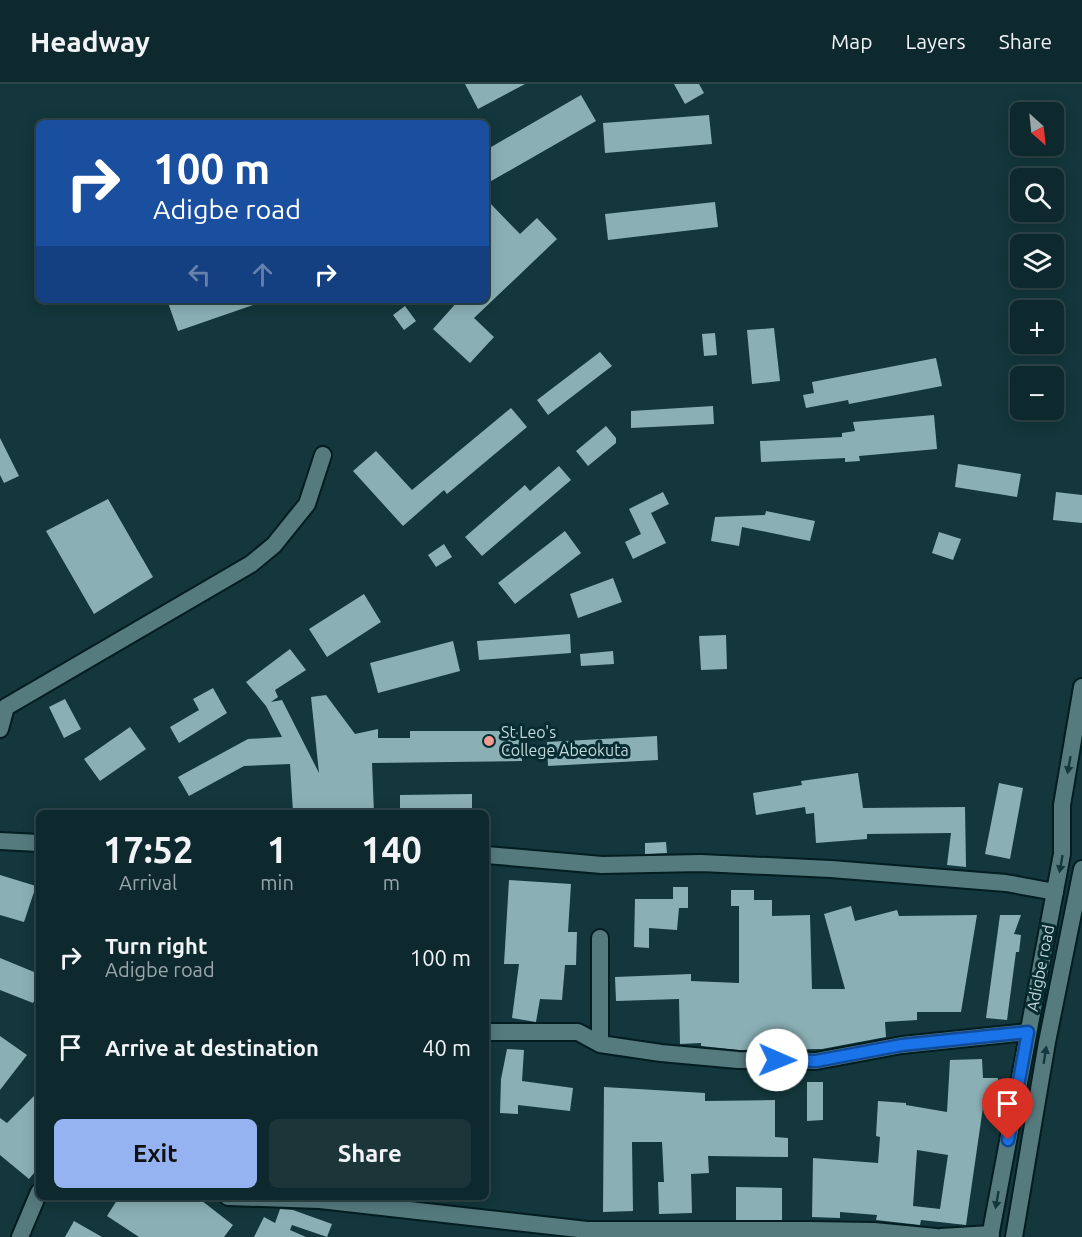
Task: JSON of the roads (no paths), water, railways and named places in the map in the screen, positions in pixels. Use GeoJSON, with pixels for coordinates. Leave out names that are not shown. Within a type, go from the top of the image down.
{"type":"FeatureCollection","features":[{"type":"Feature","properties":{"kind":"street"},"geometry":{"type":"LineString","coordinates":[[0,729],[6,707],[251,564],[274,545],[307,504],[323,455]]}},
{"type":"Feature","properties":{"kind":"street","name":"Adigbe road"},"geometry":{"type":"LineString","coordinates":[[990,1236],[1062,854],[1062,805],[1082,687]]}},
{"type":"Feature","properties":{"kind":"street"},"geometry":{"type":"LineString","coordinates":[[0,841],[36,843]]}},
{"type":"Feature","properties":{"kind":"street"},"geometry":{"type":"LineString","coordinates":[[489,855],[602,865],[701,863],[831,869],[1006,883],[1055,892]]}},
{"type":"Feature","properties":{"kind":"street"},"geometry":{"type":"LineString","coordinates":[[1014,1237],[1047,1042],[1082,869]]}},
{"type":"Feature","properties":{"kind":"street"},"geometry":{"type":"LineString","coordinates":[[600,938],[600,1044]]}},
{"type":"Feature","properties":{"kind":"street"},"geometry":{"type":"LineString","coordinates":[[489,1032],[579,1032],[600,1044],[738,1060],[816,1061],[902,1045],[1028,1032]]}},
{"type":"Feature","properties":{"kind":"street"},"geometry":{"type":"LineString","coordinates":[[20,1237],[36,1199]]}},
{"type":"Feature","properties":{"kind":"street"},"geometry":{"type":"LineString","coordinates":[[320,1200],[587,1234],[874,1231],[936,1237]]}},
{"type":"Feature","properties":{"kind":"street"},"geometry":{"type":"LineString","coordinates":[[941,1237],[990,1236]]}},
{"type":"Feature","properties":{"kind":"place","name":"St Leo's College Abeokuta"},"geometry":{"type":"Point","coordinates":[489,741]}}]}
